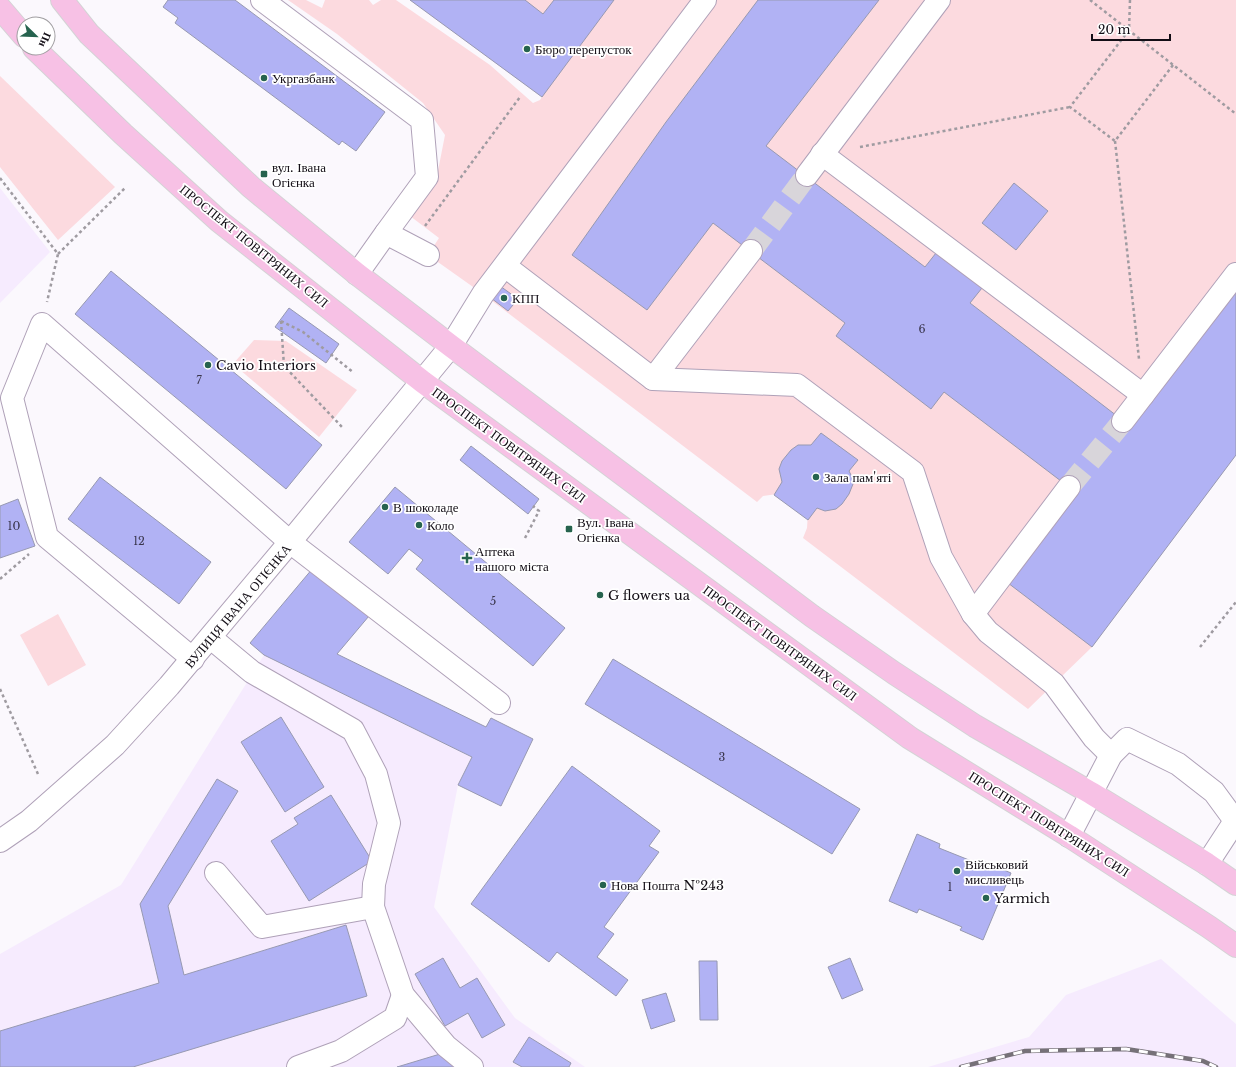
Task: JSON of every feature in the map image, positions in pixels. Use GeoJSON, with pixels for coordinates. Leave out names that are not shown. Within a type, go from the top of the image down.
{"type":"FeatureCollection","features":[{"type":"Feature","properties":{"kind":"main road"},"geometry":{"type":"LineString","coordinates":[[63,1],[89,34],[250,187],[357,274],[451,346],[818,621],[975,726],[1091,792],[1207,864],[1236,884]]}},
{"type":"Feature","properties":{"kind":"main road"},"geometry":{"type":"LineString","coordinates":[[0,8],[16,27]]}},
{"type":"Feature","properties":{"kind":"main road","name":"ПРОСПЕКТ ПОВІТРЯНИХ СИЛ"},"geometry":{"type":"LineString","coordinates":[[42,56],[123,134],[219,221],[423,382],[910,738],[1069,836],[1210,927],[1236,946]]}},
{"type":"Feature","properties":{"kind":"street"},"geometry":{"type":"LineString","coordinates":[[262,0],[422,120],[427,177],[357,274]]}},
{"type":"Feature","properties":{"kind":"street","name":"ВУЛИЦЯ ІВАНА ОГІЄНКА"},"geometry":{"type":"LineString","coordinates":[[0,842],[29,821],[116,745],[193,660],[423,382],[451,346],[483,294],[705,0]]}},
{"type":"Feature","properties":{"kind":"street"},"geometry":{"type":"LineString","coordinates":[[807,175],[939,0]]}},
{"type":"Feature","properties":{"kind":"street"},"geometry":{"type":"LineString","coordinates":[[822,154],[1143,395]]}},
{"type":"Feature","properties":{"kind":"street"},"geometry":{"type":"LineString","coordinates":[[386,233],[428,255]]}},
{"type":"Feature","properties":{"kind":"street"},"geometry":{"type":"LineString","coordinates":[[653,379],[751,251]]}},
{"type":"Feature","properties":{"kind":"street"},"geometry":{"type":"LineString","coordinates":[[505,266],[653,379],[797,385],[913,472],[942,557],[973,614],[988,632],[1054,684],[1094,738],[1111,755]]}},
{"type":"Feature","properties":{"kind":"street"},"geometry":{"type":"LineString","coordinates":[[1123,421],[1236,274]]}},
{"type":"Feature","properties":{"kind":"street"},"geometry":{"type":"LineString","coordinates":[[193,660],[47,537],[12,398],[42,324],[290,542],[499,703]]}},
{"type":"Feature","properties":{"kind":"street"},"geometry":{"type":"LineString","coordinates":[[973,614],[1069,487]]}},
{"type":"Feature","properties":{"kind":"street"},"geometry":{"type":"LineString","coordinates":[[211,638],[252,672],[353,730],[376,774],[389,823],[374,884],[372,907],[403,995],[446,1046],[472,1067]]}},
{"type":"Feature","properties":{"kind":"street"},"geometry":{"type":"LineString","coordinates":[[1069,836],[1111,755],[1127,739],[1178,764],[1214,792],[1236,821],[1207,864]]}},
{"type":"Feature","properties":{"kind":"street"},"geometry":{"type":"LineString","coordinates":[[216,873],[262,927],[372,907]]}},
{"type":"Feature","properties":{"kind":"street"},"geometry":{"type":"LineString","coordinates":[[298,1067],[341,1051],[395,1018],[403,995]]}},
{"type":"Feature","properties":{"kind":"path"},"geometry":{"type":"LineString","coordinates":[[1090,0],[1236,114]]}},
{"type":"Feature","properties":{"kind":"path"},"geometry":{"type":"LineString","coordinates":[[822,154],[1070,107],[1129,30],[1130,0]]}},
{"type":"Feature","properties":{"kind":"path"},"geometry":{"type":"LineString","coordinates":[[1143,395],[1115,141],[1174,65]]}},
{"type":"Feature","properties":{"kind":"path"},"geometry":{"type":"LineString","coordinates":[[1070,107],[1115,141]]}},
{"type":"Feature","properties":{"kind":"path"},"geometry":{"type":"LineString","coordinates":[[0,178],[58,254]]}},
{"type":"Feature","properties":{"kind":"path"},"geometry":{"type":"LineString","coordinates":[[42,324],[58,254],[125,188]]}},
{"type":"Feature","properties":{"kind":"path"},"geometry":{"type":"LineString","coordinates":[[343,428],[284,366],[281,321],[302,332],[354,372]]}},
{"type":"Feature","properties":{"kind":"path"},"geometry":{"type":"LineString","coordinates":[[525,538],[539,511],[534,506]]}},
{"type":"Feature","properties":{"kind":"path"},"geometry":{"type":"LineString","coordinates":[[0,579],[47,537]]}},
{"type":"Feature","properties":{"kind":"path"},"geometry":{"type":"LineString","coordinates":[[1200,647],[1236,602]]}},
{"type":"Feature","properties":{"kind":"path"},"geometry":{"type":"LineString","coordinates":[[0,689],[38,774]]}},
{"type":"Feature","properties":{"kind":"shaded area"},"geometry":{"type":"Polygon","coordinates":[[[288,0],[306,0],[322,8],[325,0],[369,0],[373,5],[381,0],[396,0],[490,65],[533,103],[540,100],[542,97],[410,0],[1236,0],[1236,455],[1092,647],[1028,709],[803,538],[807,528],[808,513],[784,493],[763,496],[757,502],[483,294],[428,255],[439,238],[410,216],[435,186],[445,135],[423,103],[337,34],[288,0]]]}},
{"type":"Feature","properties":{"kind":"shaded area"},"geometry":{"type":"Polygon","coordinates":[[[0,76],[115,187],[58,240],[0,167],[0,76]]]}},
{"type":"Feature","properties":{"kind":"shaded area"},"geometry":{"type":"Polygon","coordinates":[[[0,188],[50,252],[0,303],[0,188]]]}},
{"type":"Feature","properties":{"kind":"shaded area"},"geometry":{"type":"Polygon","coordinates":[[[254,340],[286,341],[357,390],[319,437],[233,364],[254,340]]]}},
{"type":"Feature","properties":{"kind":"shaded area"},"geometry":{"type":"Polygon","coordinates":[[[58,614],[86,665],[48,686],[20,635],[58,614]]]}},
{"type":"Feature","properties":{"kind":"shaded area"},"geometry":{"type":"Polygon","coordinates":[[[264,655],[472,757],[458,785],[434,907],[515,1018],[585,1067],[0,1067],[0,954],[121,885],[264,655]]]}},
{"type":"Feature","properties":{"kind":"shaded area"},"geometry":{"type":"Polygon","coordinates":[[[1161,959],[1236,1024],[1236,1067],[928,1067],[1029,1037],[1066,995],[1161,959]]]}},
{"type":"Feature","properties":{"kind":"building"},"geometry":{"type":"Polygon","coordinates":[[[168,0],[235,0],[385,112],[356,151],[342,141],[339,145],[175,23],[178,18],[163,7],[168,0]]]}},
{"type":"Feature","properties":{"kind":"building","name":"Бюро перепусток"},"geometry":{"type":"Polygon","coordinates":[[[410,0],[525,0],[543,14],[554,0],[614,0],[542,97],[410,0]]]}},
{"type":"Feature","properties":{"kind":"building"},"geometry":{"type":"Polygon","coordinates":[[[758,0],[879,0],[766,146],[925,267],[936,253],[982,288],[970,303],[1130,426],[1236,286],[1236,455],[1092,647],[1008,583],[1078,494],[944,392],[931,409],[836,336],[845,323],[713,223],[647,310],[572,255],[666,122],[758,0]]]}},
{"type":"Feature","properties":{"kind":"building"},"geometry":{"type":"Polygon","coordinates":[[[1014,183],[1048,211],[1016,250],[982,223],[1014,183]]]}},
{"type":"Feature","properties":{"kind":"building"},"geometry":{"type":"Polygon","coordinates":[[[111,271],[322,445],[286,489],[75,314],[111,271]]]}},
{"type":"Feature","properties":{"kind":"building","name":"КПП"},"geometry":{"type":"Polygon","coordinates":[[[500,286],[518,299],[508,311],[491,298],[500,286]]]}},
{"type":"Feature","properties":{"kind":"building"},"geometry":{"type":"Polygon","coordinates":[[[289,308],[339,344],[326,363],[275,327],[289,308]]]}},
{"type":"Feature","properties":{"kind":"building","name":"Зала пам'яті"},"geometry":{"type":"Polygon","coordinates":[[[821,433],[858,460],[849,471],[853,484],[849,494],[842,504],[836,509],[825,511],[817,508],[808,520],[774,495],[782,482],[779,469],[782,461],[791,450],[798,445],[811,445],[821,433]]]}},
{"type":"Feature","properties":{"kind":"building"},"geometry":{"type":"Polygon","coordinates":[[[471,446],[539,499],[528,514],[460,460],[471,446]]]}},
{"type":"Feature","properties":{"kind":"building"},"geometry":{"type":"Polygon","coordinates":[[[100,477],[211,562],[179,604],[68,519],[100,477]]]}},
{"type":"Feature","properties":{"kind":"building"},"geometry":{"type":"Polygon","coordinates":[[[395,487],[565,628],[533,666],[416,569],[423,560],[409,549],[388,574],[349,542],[395,487]]]}},
{"type":"Feature","properties":{"kind":"building"},"geometry":{"type":"Polygon","coordinates":[[[18,499],[35,546],[0,558],[0,506],[18,499]]]}},
{"type":"Feature","properties":{"kind":"building"},"geometry":{"type":"Polygon","coordinates":[[[313,568],[369,616],[337,654],[486,727],[491,718],[533,739],[501,806],[458,785],[472,757],[264,655],[250,643],[313,568]]]}},
{"type":"Feature","properties":{"kind":"building"},"geometry":{"type":"Polygon","coordinates":[[[613,659],[860,809],[832,854],[585,704],[613,659]]]}},
{"type":"Feature","properties":{"kind":"building"},"geometry":{"type":"Polygon","coordinates":[[[281,717],[324,787],[285,812],[241,742],[281,717]]]}},
{"type":"Feature","properties":{"kind":"building"},"geometry":{"type":"Polygon","coordinates":[[[572,766],[660,831],[649,846],[659,852],[604,927],[614,934],[597,957],[628,980],[616,996],[557,952],[549,962],[471,904],[572,766]]]}},
{"type":"Feature","properties":{"kind":"building"},"geometry":{"type":"Polygon","coordinates":[[[217,779],[238,791],[168,906],[184,975],[346,925],[367,996],[133,1067],[0,1067],[0,1031],[159,983],[140,904],[217,779]]]}},
{"type":"Feature","properties":{"kind":"building"},"geometry":{"type":"Polygon","coordinates":[[[331,795],[372,861],[309,901],[271,841],[298,824],[294,818],[331,795]]]}},
{"type":"Feature","properties":{"kind":"building"},"geometry":{"type":"Polygon","coordinates":[[[917,834],[940,844],[939,848],[984,866],[985,862],[1011,873],[983,940],[960,930],[962,927],[919,909],[917,913],[889,901],[917,834]]]}},
{"type":"Feature","properties":{"kind":"building"},"geometry":{"type":"Polygon","coordinates":[[[443,958],[460,988],[477,978],[505,1025],[482,1038],[468,1013],[445,1026],[415,974],[443,958]]]}},
{"type":"Feature","properties":{"kind":"building"},"geometry":{"type":"Polygon","coordinates":[[[850,958],[863,990],[842,999],[828,967],[850,958]]]}},
{"type":"Feature","properties":{"kind":"building"},"geometry":{"type":"Polygon","coordinates":[[[699,961],[717,961],[718,1020],[700,1020],[699,961]]]}},
{"type":"Feature","properties":{"kind":"building"},"geometry":{"type":"Polygon","coordinates":[[[666,993],[675,1021],[651,1029],[642,1000],[666,993]]]}},
{"type":"Feature","properties":{"kind":"building"},"geometry":{"type":"Polygon","coordinates":[[[529,1037],[571,1063],[569,1067],[522,1067],[513,1062],[529,1037]]]}},
{"type":"Feature","properties":{"kind":"building"},"geometry":{"type":"Polygon","coordinates":[[[450,1051],[455,1067],[397,1067],[450,1051]]]}},
{"type":"Feature","properties":{"kind":"tunnel"},"geometry":{"type":"LineString","coordinates":[[751,251],[807,175]]}},
{"type":"Feature","properties":{"kind":"tunnel"},"geometry":{"type":"LineString","coordinates":[[1069,487],[1123,421]]}},
{"type":"Feature","properties":{"kind":"railway"},"geometry":{"type":"LineString","coordinates":[[961,1067],[1025,1051],[1126,1049],[1203,1061],[1216,1067]]}},
{"type":"Feature","properties":{"kind":"place","name":"Бюро перепусток"},"geometry":{"type":"Point","coordinates":[527,49]}},
{"type":"Feature","properties":{"kind":"place","name":"Укргазбанк"},"geometry":{"type":"Point","coordinates":[264,78]}},
{"type":"Feature","properties":{"kind":"place","name":"вул. Івана Огієнка"},"geometry":{"type":"Point","coordinates":[264,174]}},
{"type":"Feature","properties":{"kind":"place","name":"КПП"},"geometry":{"type":"Point","coordinates":[504,298]}},
{"type":"Feature","properties":{"kind":"place","name":"Cavio Interiors"},"geometry":{"type":"Point","coordinates":[208,365]}},
{"type":"Feature","properties":{"kind":"place","name":"Зала пам'яті"},"geometry":{"type":"Point","coordinates":[816,477]}},
{"type":"Feature","properties":{"kind":"place","name":"В шоколаде"},"geometry":{"type":"Point","coordinates":[385,507]}},
{"type":"Feature","properties":{"kind":"place","name":"Коло"},"geometry":{"type":"Point","coordinates":[419,525]}},
{"type":"Feature","properties":{"kind":"place","name":"Вул. Івана Огієнка"},"geometry":{"type":"Point","coordinates":[569,529]}},
{"type":"Feature","properties":{"kind":"place","name":"Аптека нашого міста"},"geometry":{"type":"Point","coordinates":[467,558]}},
{"type":"Feature","properties":{"kind":"place","name":"G flowers ua"},"geometry":{"type":"Point","coordinates":[600,595]}},
{"type":"Feature","properties":{"kind":"place","name":"Військовий мисливець"},"geometry":{"type":"Point","coordinates":[957,871]}},
{"type":"Feature","properties":{"kind":"place","name":"Нова Пошта №243"},"geometry":{"type":"Point","coordinates":[603,885]}},
{"type":"Feature","properties":{"kind":"place","name":"Yarmich"},"geometry":{"type":"Point","coordinates":[986,898]}}]}
